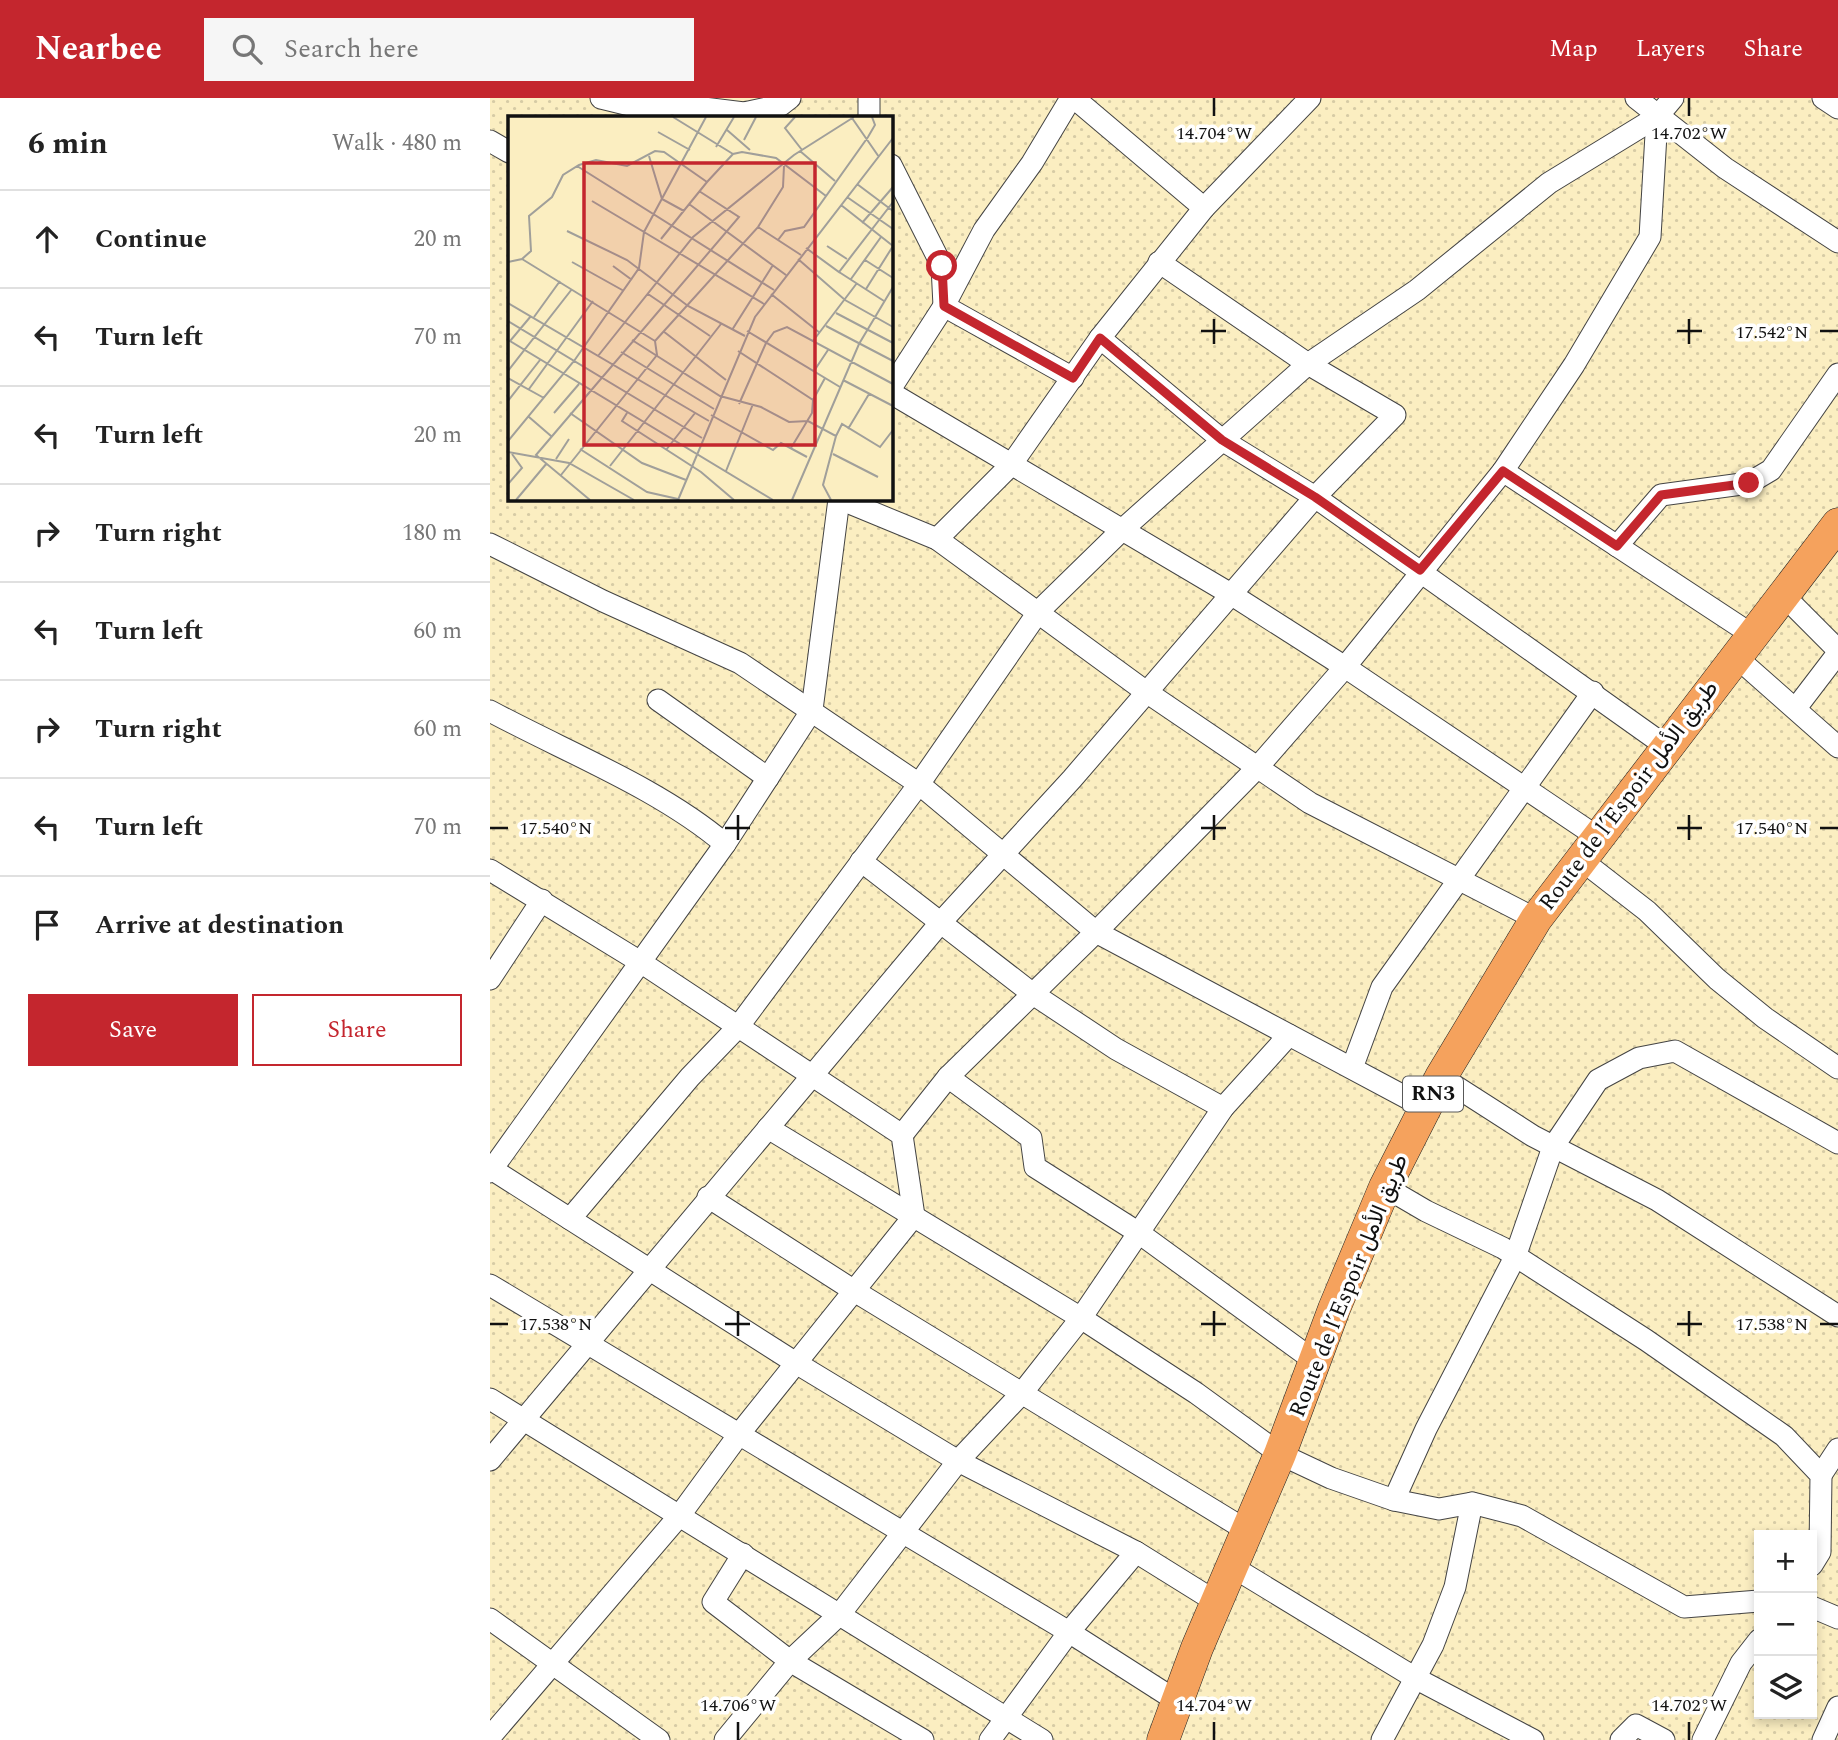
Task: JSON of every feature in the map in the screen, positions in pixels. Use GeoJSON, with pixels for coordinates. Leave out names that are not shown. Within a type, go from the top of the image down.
{"type":"FeatureCollection","features":[{"type":"Feature","properties":{"kind":"highway","name":"Route de l’Espoir طريق الأمل"},"geometry":{"type":"LineString","coordinates":[[1163,1740],[1385,1187],[1441,1077],[1536,919],[1838,524]]}},
{"type":"Feature","properties":{"kind":"street"},"geometry":{"type":"LineString","coordinates":[[601,98],[642,108],[672,104],[744,113],[781,105],[790,98]]}},
{"type":"Feature","properties":{"kind":"street"},"geometry":{"type":"LineString","coordinates":[[869,98],[869,116]]}},
{"type":"Feature","properties":{"kind":"street"},"geometry":{"type":"LineString","coordinates":[[892,389],[944,306],[984,230],[1032,163],[1072,98],[1204,208]]}},
{"type":"Feature","properties":{"kind":"street"},"geometry":{"type":"LineString","coordinates":[[937,539],[1011,465],[1100,338],[1204,208],[1310,98]]}},
{"type":"Feature","properties":{"kind":"street"},"geometry":{"type":"LineString","coordinates":[[1636,98],[1725,168],[1838,242]]}},
{"type":"Feature","properties":{"kind":"street"},"geometry":{"type":"LineString","coordinates":[[570,1219],[690,1077],[738,1027],[919,784],[1039,611],[1123,529],[1308,364],[1417,290],[1549,183],[1657,117],[1673,98]]}},
{"type":"Feature","properties":{"kind":"street"},"geometry":{"type":"LineString","coordinates":[[1823,98],[1838,108]]}},
{"type":"Feature","properties":{"kind":"street"},"geometry":{"type":"LineString","coordinates":[[490,1737],[680,1515],[740,1433],[856,1292],[914,1216],[902,1135],[948,1077],[1097,932],[1257,768],[1345,667],[1420,570],[1503,471],[1574,365],[1650,237],[1657,117]]}},
{"type":"Feature","properties":{"kind":"street"},"geometry":{"type":"LineString","coordinates":[[490,141],[508,151]]}},
{"type":"Feature","properties":{"kind":"street"},"geometry":{"type":"LineString","coordinates":[[892,167],[942,266],[944,306]]}},
{"type":"Feature","properties":{"kind":"street"},"geometry":{"type":"LineString","coordinates":[[490,1460],[647,1269],[941,922],[1003,855],[1228,593],[1315,497],[1395,415],[1308,364],[1159,262]]}},
{"type":"Feature","properties":{"kind":"street"},"geometry":{"type":"LineString","coordinates":[[944,306],[1073,378]]}},
{"type":"Feature","properties":{"kind":"street"},"geometry":{"type":"LineString","coordinates":[[1100,338],[1222,440],[1315,497],[1667,747]]}},
{"type":"Feature","properties":{"kind":"street"},"geometry":{"type":"LineString","coordinates":[[1617,546],[1661,495],[1749,483],[1771,470],[1838,374]]}},
{"type":"Feature","properties":{"kind":"street"},"geometry":{"type":"LineString","coordinates":[[892,392],[1228,593],[1345,667],[1524,787],[1717,979],[1765,1018],[1838,1068]]}},
{"type":"Feature","properties":{"kind":"street"},"geometry":{"type":"LineString","coordinates":[[1503,471],[1617,546],[1743,645],[1796,708],[1838,747]]}},
{"type":"Feature","properties":{"kind":"street"},"geometry":{"type":"LineString","coordinates":[[839,500],[812,710],[725,844],[642,963],[491,1170],[796,1363],[958,1461],[1136,1552],[1218,1603]]}},
{"type":"Feature","properties":{"kind":"street"},"geometry":{"type":"LineString","coordinates":[[841,500],[937,539],[1145,691],[1310,803],[1536,919]]}},
{"type":"Feature","properties":{"kind":"street"},"geometry":{"type":"LineString","coordinates":[[490,544],[603,601],[740,663],[919,784],[1097,932],[1426,1108]]}},
{"type":"Feature","properties":{"kind":"street"},"geometry":{"type":"LineString","coordinates":[[1783,594],[1838,652],[1796,708]]}},
{"type":"Feature","properties":{"kind":"street"},"geometry":{"type":"LineString","coordinates":[[1352,1068],[1382,987],[1593,692]]}},
{"type":"Feature","properties":{"kind":"street"},"geometry":{"type":"LineString","coordinates":[[658,700],[768,778]]}},
{"type":"Feature","properties":{"kind":"street"},"geometry":{"type":"LineString","coordinates":[[490,711],[610,772],[725,844]]}},
{"type":"Feature","properties":{"kind":"street"},"geometry":{"type":"LineString","coordinates":[[861,860],[1033,994],[1115,1049],[1223,1108]]}},
{"type":"Feature","properties":{"kind":"street"},"geometry":{"type":"LineString","coordinates":[[490,870],[642,963],[902,1135]]}},
{"type":"Feature","properties":{"kind":"street"},"geometry":{"type":"LineString","coordinates":[[490,979],[542,900]]}},
{"type":"Feature","properties":{"kind":"street"},"geometry":{"type":"LineString","coordinates":[[725,1740],[790,1661],[840,1614],[958,1461],[1021,1392],[1081,1318],[1223,1108],[1289,1035]]}},
{"type":"Feature","properties":{"kind":"street"},"geometry":{"type":"LineString","coordinates":[[1394,1500],[1426,1429],[1515,1257],[1553,1147],[1598,1080],[1639,1058],[1675,1051],[1834,1132]]}},
{"type":"Feature","properties":{"kind":"street"},"geometry":{"type":"LineString","coordinates":[[948,1077],[1031,1138],[1035,1167],[1139,1233],[1316,1362]]}},
{"type":"Feature","properties":{"kind":"street"},"geometry":{"type":"LineString","coordinates":[[1441,1077],[1553,1147],[1657,1200],[1836,1310]]}},
{"type":"Feature","properties":{"kind":"street"},"geometry":{"type":"LineString","coordinates":[[768,1128],[1081,1318],[1196,1393],[1280,1454],[1331,1478],[1394,1500],[1439,1509],[1472,1503],[1522,1516],[1684,1607],[1754,1601]]}},
{"type":"Feature","properties":{"kind":"street"},"geometry":{"type":"LineString","coordinates":[[1385,1187],[1515,1257],[1646,1340],[1784,1436],[1821,1475]]}},
{"type":"Feature","properties":{"kind":"street"},"geometry":{"type":"LineString","coordinates":[[708,1197],[856,1292],[1246,1530]]}},
{"type":"Feature","properties":{"kind":"street"},"geometry":{"type":"LineString","coordinates":[[490,1285],[904,1532],[1177,1701]]}},
{"type":"Feature","properties":{"kind":"street"},"geometry":{"type":"LineString","coordinates":[[490,1399],[1042,1740]]}},
{"type":"Feature","properties":{"kind":"street"},"geometry":{"type":"LineString","coordinates":[[1817,1557],[1820,1552],[1821,1475],[1838,1450]]}},
{"type":"Feature","properties":{"kind":"street"},"geometry":{"type":"LineString","coordinates":[[1382,1740],[1416,1679],[1455,1587],[1472,1503]]}},
{"type":"Feature","properties":{"kind":"street"},"geometry":{"type":"LineString","coordinates":[[990,1740],[1069,1632],[1136,1552]]}},
{"type":"Feature","properties":{"kind":"street"},"geometry":{"type":"LineString","coordinates":[[743,1554],[713,1602],[790,1661],[923,1740]]}},
{"type":"Feature","properties":{"kind":"street"},"geometry":{"type":"LineString","coordinates":[[1231,1566],[1416,1679],[1533,1740]]}},
{"type":"Feature","properties":{"kind":"street"},"geometry":{"type":"LineString","coordinates":[[1817,1609],[1838,1618]]}},
{"type":"Feature","properties":{"kind":"street"},"geometry":{"type":"LineString","coordinates":[[490,1619],[659,1740]]}},
{"type":"Feature","properties":{"kind":"street"},"geometry":{"type":"LineString","coordinates":[[1703,1740],[1741,1663],[1754,1646]]}},
{"type":"Feature","properties":{"kind":"street"},"geometry":{"type":"LineString","coordinates":[[1823,1740],[1838,1707]]}},
{"type":"Feature","properties":{"kind":"street"},"geometry":{"type":"LineString","coordinates":[[1621,1740],[1636,1725],[1664,1740]]}},
{"type":"Feature","properties":{"kind":"sand"},"geometry":{"type":"Polygon","coordinates":[[[490,98],[1838,98],[1838,1740],[490,1740],[490,98]]]}},
{"type":"Feature","properties":{"kind":"route"},"geometry":{"type":"LineString","coordinates":[[942,266],[944,306],[1073,378],[1100,338],[1222,440],[1315,497],[1420,570],[1503,471],[1617,546],[1661,495],[1749,483]]}}]}
